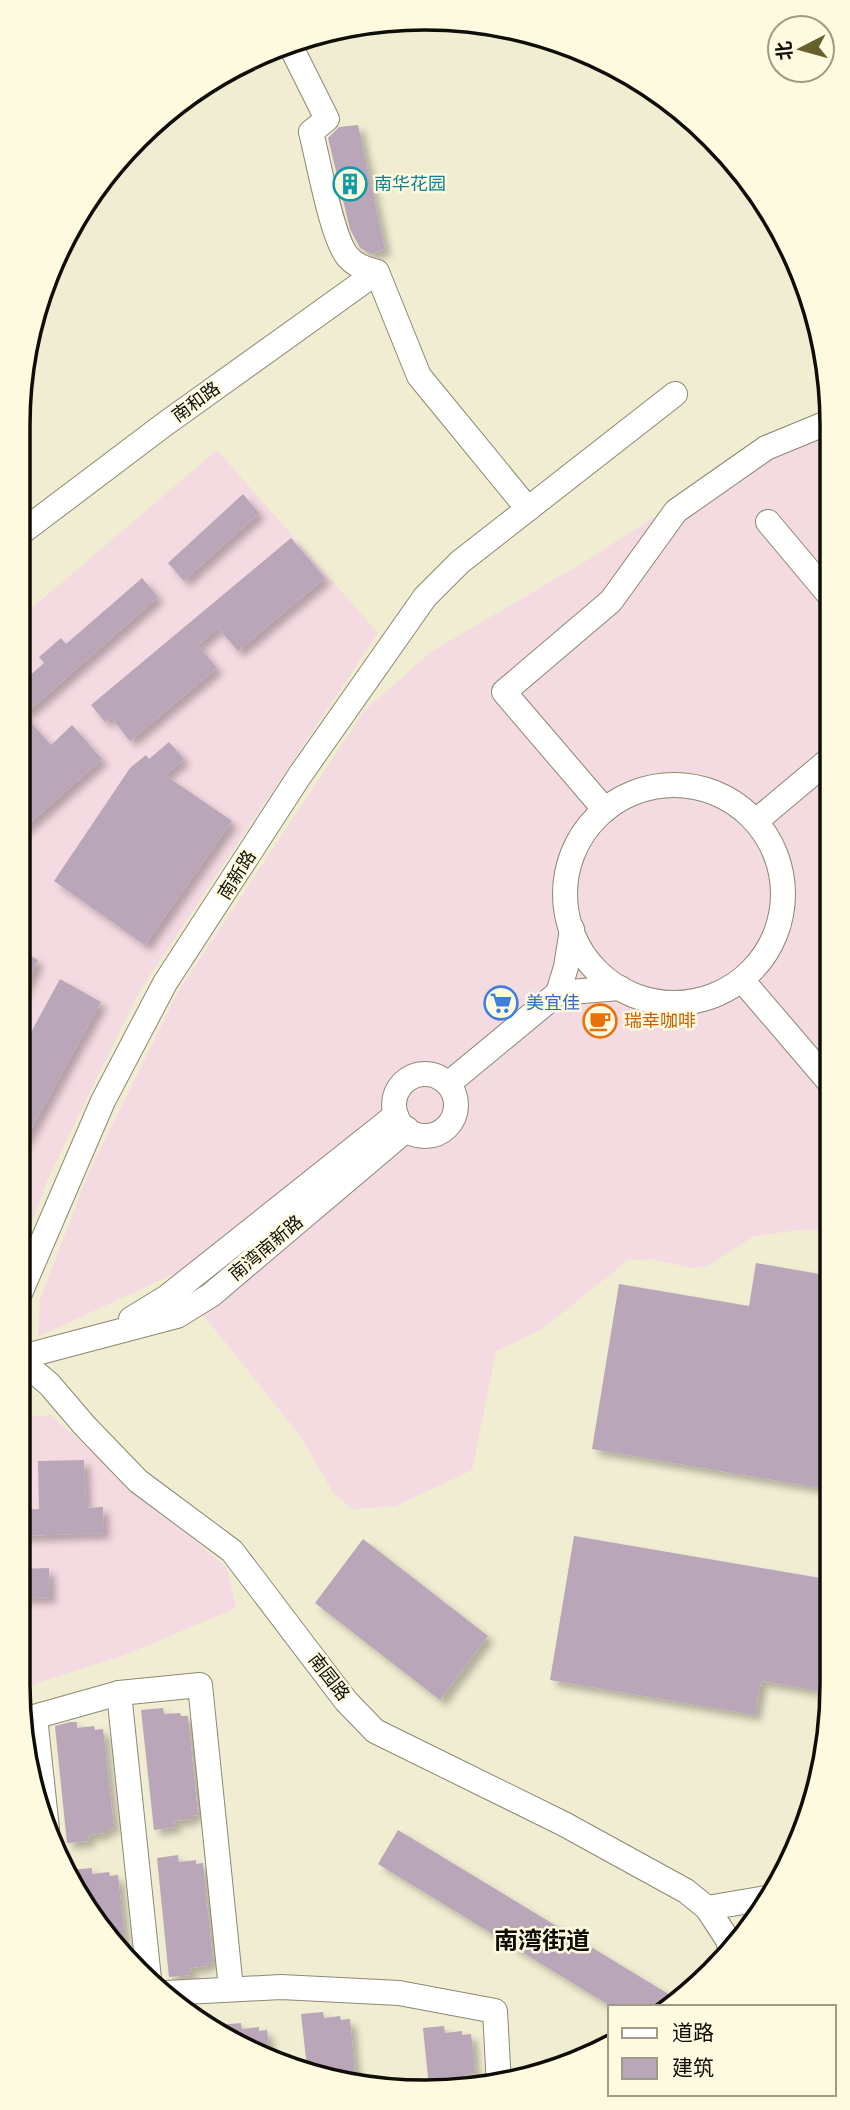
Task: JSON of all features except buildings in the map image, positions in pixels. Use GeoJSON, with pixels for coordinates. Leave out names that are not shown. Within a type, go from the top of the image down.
{"type":"FeatureCollection","features":[{"type":"Feature","properties":{"kind":"street"},"geometry":{"type":"LineString","coordinates":[[294,53],[327,119],[311,132],[339,244],[350,260],[362,268],[377,272],[419,376],[531,507]]}},
{"type":"Feature","properties":{"kind":"street","name":"南和路"},"geometry":{"type":"LineString","coordinates":[[30,526],[164,424],[377,272]]}},
{"type":"Feature","properties":{"kind":"street","name":"南新路"},"geometry":{"type":"LineString","coordinates":[[30,1270],[103,1101],[165,983],[300,775],[425,597],[460,562],[675,394]]}},
{"type":"Feature","properties":{"kind":"street"},"geometry":{"type":"LineString","coordinates":[[605,810],[504,692],[611,601],[676,511],[766,448],[820,426]]}},
{"type":"Feature","properties":{"kind":"street"},"geometry":{"type":"LineString","coordinates":[[768,522],[820,584]]}},
{"type":"Feature","properties":{"kind":"street"},"geometry":{"type":"LineString","coordinates":[[756,821],[820,767]]}},
{"type":"Feature","properties":{"kind":"street"},"geometry":{"type":"LineString","coordinates":[[673,785],[709,790],[728,799],[756,821],[776,856],[783,890],[782,907],[772,943],[757,965],[742,980],[711,997],[682,1003],[654,1001],[620,988],[591,964],[572,929],[566,902],[569,869],[582,836],[605,810],[637,791],[673,785]]}},
{"type":"Feature","properties":{"kind":"street"},"geometry":{"type":"LineString","coordinates":[[448,1084],[558,993],[566,967],[572,929]]}},
{"type":"Feature","properties":{"kind":"street"},"geometry":{"type":"LineString","coordinates":[[742,980],[820,1071]]}},
{"type":"Feature","properties":{"kind":"street"},"geometry":{"type":"LineString","coordinates":[[558,993],[620,988]]}},
{"type":"Feature","properties":{"kind":"street"},"geometry":{"type":"LineString","coordinates":[[423,1074],[440,1077],[448,1084],[456,1102],[451,1121],[443,1130],[425,1136],[402,1122],[396,1097],[407,1080],[423,1074]]}},
{"type":"Feature","properties":{"kind":"street","name":"南湾南新路"},"geometry":{"type":"LineString","coordinates":[[30,1355],[106,1333],[167,1297],[402,1122]]}},
{"type":"Feature","properties":{"kind":"street","name":"南园路"},"geometry":{"type":"LineString","coordinates":[[30,1368],[49,1384],[138,1481],[232,1551],[346,1701],[375,1731],[564,1824],[686,1891],[707,1908]]}},
{"type":"Feature","properties":{"kind":"street"},"geometry":{"type":"LineString","coordinates":[[31,1717],[119,1693],[200,1685],[231,1989]]}},
{"type":"Feature","properties":{"kind":"street"},"geometry":{"type":"LineString","coordinates":[[119,1693],[148,1966]]}},
{"type":"Feature","properties":{"kind":"street"},"geometry":{"type":"LineString","coordinates":[[728,1939],[707,1908],[757,1900]]}},
{"type":"Feature","properties":{"kind":"street"},"geometry":{"type":"LineString","coordinates":[[176,1992],[281,1987],[399,1993],[495,2011],[498,2074]]}},
{"type":"Feature","properties":{"kind":"shaded area"},"geometry":{"type":"Polygon","coordinates":[[[820,420],[820,1231],[805,1229],[754,1236],[708,1266],[691,1268],[653,1259],[628,1260],[542,1329],[496,1351],[472,1470],[396,1506],[353,1509],[334,1494],[298,1433],[171,1275],[38,1337],[40,1300],[87,1176],[178,992],[364,711],[431,652],[586,561],[685,497],[820,420]]]}},
{"type":"Feature","properties":{"kind":"shaded area"},"geometry":{"type":"Polygon","coordinates":[[[217,450],[378,633],[139,992],[50,1174],[30,1227],[30,610],[217,450]]]}},
{"type":"Feature","properties":{"kind":"shaded area"},"geometry":{"type":"Polygon","coordinates":[[[50,1415],[227,1568],[236,1608],[122,1656],[30,1685],[30,1417],[50,1415]]]}},
{"type":"Feature","properties":{"kind":"place","name":"南华花园"},"geometry":{"type":"Point","coordinates":[350,184]}},
{"type":"Feature","properties":{"kind":"place","name":"美宜佳"},"geometry":{"type":"Point","coordinates":[501,1003]}},
{"type":"Feature","properties":{"kind":"place","name":"瑞幸咖啡"},"geometry":{"type":"Point","coordinates":[600,1021]}},
{"type":"Feature","properties":{"kind":"district","name":"南湾街道"},"geometry":{"type":"Point","coordinates":[542,1941]}}]}
